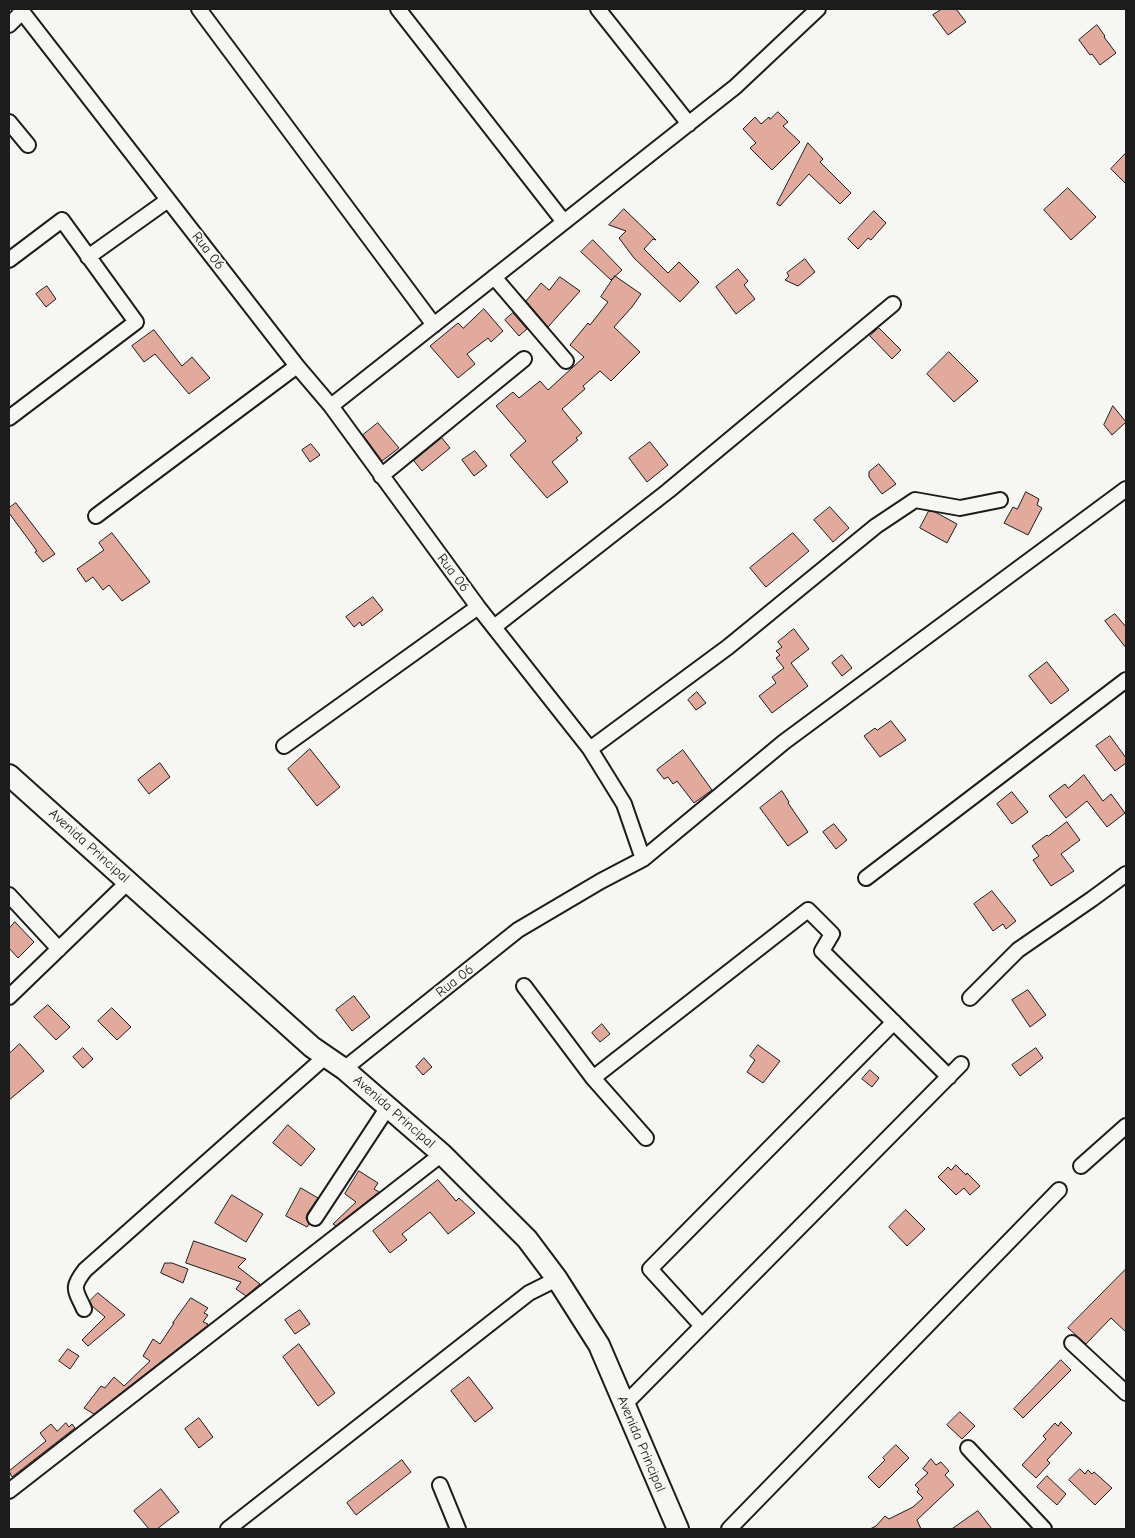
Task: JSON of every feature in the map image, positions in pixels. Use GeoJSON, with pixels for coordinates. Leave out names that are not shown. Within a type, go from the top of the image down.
{"type":"FeatureCollection","features":[{"type":"Feature","properties":{"kind":"street"},"geometry":{"type":"LineString","coordinates":[[199,9],[434,325]]}},
{"type":"Feature","properties":{"kind":"street"},"geometry":{"type":"LineString","coordinates":[[398,9],[564,222]]}},
{"type":"Feature","properties":{"kind":"street"},"geometry":{"type":"LineString","coordinates":[[598,9],[689,124]]}},
{"type":"Feature","properties":{"kind":"street"},"geometry":{"type":"LineString","coordinates":[[331,406],[735,87],[818,9]]}},
{"type":"Feature","properties":{"kind":"street"},"geometry":{"type":"LineString","coordinates":[[9,25],[21,10]]}},
{"type":"Feature","properties":{"kind":"street","name":"Rua 06"},"geometry":{"type":"LineString","coordinates":[[21,10],[297,366],[331,406],[478,607],[590,748],[624,804],[642,859],[602,880],[518,930],[344,1069]]}},
{"type":"Feature","properties":{"kind":"street"},"geometry":{"type":"LineString","coordinates":[[9,122],[28,145]]}},
{"type":"Feature","properties":{"kind":"street"},"geometry":{"type":"LineString","coordinates":[[88,257],[168,200]]}},
{"type":"Feature","properties":{"kind":"street"},"geometry":{"type":"LineString","coordinates":[[9,260],[62,220],[136,322],[9,418]]}},
{"type":"Feature","properties":{"kind":"street"},"geometry":{"type":"LineString","coordinates":[[494,277],[566,361]]}},
{"type":"Feature","properties":{"kind":"street"},"geometry":{"type":"LineString","coordinates":[[494,627],[668,491],[893,304]]}},
{"type":"Feature","properties":{"kind":"street"},"geometry":{"type":"LineString","coordinates":[[381,476],[524,359]]}},
{"type":"Feature","properties":{"kind":"street"},"geometry":{"type":"LineString","coordinates":[[96,516],[297,366]]}},
{"type":"Feature","properties":{"kind":"street"},"geometry":{"type":"LineString","coordinates":[[642,859],[784,742],[1126,489]]}},
{"type":"Feature","properties":{"kind":"street"},"geometry":{"type":"LineString","coordinates":[[590,748],[728,647],[876,526],[915,500],[960,508],[1000,500]]}},
{"type":"Feature","properties":{"kind":"street"},"geometry":{"type":"LineString","coordinates":[[284,746],[478,607]]}},
{"type":"Feature","properties":{"kind":"street"},"geometry":{"type":"LineString","coordinates":[[866,878],[1126,680]]}},
{"type":"Feature","properties":{"kind":"street","name":"Avenida Principal"},"geometry":{"type":"LineString","coordinates":[[9,774],[312,1047],[344,1069],[442,1154],[527,1239],[557,1279],[599,1345],[678,1529]]}},
{"type":"Feature","properties":{"kind":"street"},"geometry":{"type":"LineString","coordinates":[[970,998],[1018,950],[1126,874]]}},
{"type":"Feature","properties":{"kind":"street"},"geometry":{"type":"LineString","coordinates":[[9,997],[128,882]]}},
{"type":"Feature","properties":{"kind":"street"},"geometry":{"type":"LineString","coordinates":[[9,895],[59,949]]}},
{"type":"Feature","properties":{"kind":"street"},"geometry":{"type":"LineString","coordinates":[[592,1078],[808,910],[832,934],[822,951],[949,1077]]}},
{"type":"Feature","properties":{"kind":"street"},"geometry":{"type":"LineString","coordinates":[[524,986],[592,1078],[646,1138]]}},
{"type":"Feature","properties":{"kind":"street"},"geometry":{"type":"LineString","coordinates":[[702,1326],[650,1269],[894,1022]]}},
{"type":"Feature","properties":{"kind":"street"},"geometry":{"type":"LineString","coordinates":[[84,1309],[75,1289],[76,1281],[85,1270],[325,1057]]}},
{"type":"Feature","properties":{"kind":"street"},"geometry":{"type":"LineString","coordinates":[[624,1405],[961,1064]]}},
{"type":"Feature","properties":{"kind":"street"},"geometry":{"type":"LineString","coordinates":[[315,1218],[388,1107]]}},
{"type":"Feature","properties":{"kind":"street"},"geometry":{"type":"LineString","coordinates":[[1081,1166],[1126,1126]]}},
{"type":"Feature","properties":{"kind":"street"},"geometry":{"type":"LineString","coordinates":[[9,1490],[442,1154]]}},
{"type":"Feature","properties":{"kind":"street"},"geometry":{"type":"LineString","coordinates":[[729,1529],[1059,1190]]}},
{"type":"Feature","properties":{"kind":"street"},"geometry":{"type":"LineString","coordinates":[[228,1529],[529,1293],[557,1279]]}},
{"type":"Feature","properties":{"kind":"street"},"geometry":{"type":"LineString","coordinates":[[1072,1343],[1126,1392]]}},
{"type":"Feature","properties":{"kind":"street"},"geometry":{"type":"LineString","coordinates":[[968,1448],[1044,1529]]}},
{"type":"Feature","properties":{"kind":"street"},"geometry":{"type":"LineString","coordinates":[[440,1485],[458,1529]]}},
{"type":"Feature","properties":{"kind":"building"},"geometry":{"type":"Polygon","coordinates":[[[942,9],[956,9],[966,22],[948,35],[933,15],[942,9]]]}},
{"type":"Feature","properties":{"kind":"building"},"geometry":{"type":"Polygon","coordinates":[[[1097,25],[1116,53],[1100,65],[1079,40],[1097,25]]]}},
{"type":"Feature","properties":{"kind":"building"},"geometry":{"type":"Polygon","coordinates":[[[778,112],[788,122],[783,126],[800,142],[772,170],[750,148],[756,143],[743,129],[755,117],[761,124],[778,112]]]}},
{"type":"Feature","properties":{"kind":"building"},"geometry":{"type":"Polygon","coordinates":[[[808,143],[823,159],[820,162],[851,193],[840,204],[809,174],[780,206],[777,204],[808,143]]]}},
{"type":"Feature","properties":{"kind":"building"},"geometry":{"type":"Polygon","coordinates":[[[1126,153],[1126,184],[1111,169],[1126,153]]]}},
{"type":"Feature","properties":{"kind":"building"},"geometry":{"type":"Polygon","coordinates":[[[1068,188],[1096,217],[1071,240],[1044,210],[1068,188]]]}},
{"type":"Feature","properties":{"kind":"building"},"geometry":{"type":"Polygon","coordinates":[[[624,209],[656,240],[653,239],[644,249],[668,273],[679,262],[699,282],[680,302],[634,258],[619,238],[626,231],[609,225],[624,209]]]}},
{"type":"Feature","properties":{"kind":"building"},"geometry":{"type":"Polygon","coordinates":[[[874,211],[886,223],[871,240],[868,238],[858,249],[848,239],[874,211]]]}},
{"type":"Feature","properties":{"kind":"building"},"geometry":{"type":"Polygon","coordinates":[[[593,240],[622,270],[611,280],[581,252],[593,240]]]}},
{"type":"Feature","properties":{"kind":"building"},"geometry":{"type":"Polygon","coordinates":[[[805,259],[815,272],[798,286],[785,280],[789,276],[787,273],[805,259]]]}},
{"type":"Feature","properties":{"kind":"building"},"geometry":{"type":"Polygon","coordinates":[[[738,269],[748,281],[744,285],[755,299],[736,314],[716,287],[738,269]]]}},
{"type":"Feature","properties":{"kind":"building"},"geometry":{"type":"Polygon","coordinates":[[[615,276],[641,294],[614,327],[640,352],[611,381],[600,371],[583,386],[585,389],[562,409],[582,433],[576,438],[578,440],[552,462],[568,482],[547,498],[510,455],[526,441],[496,406],[513,392],[519,398],[540,381],[548,390],[584,357],[570,345],[588,323],[590,325],[608,302],[601,297],[615,276]]]}},
{"type":"Feature","properties":{"kind":"building"},"geometry":{"type":"Polygon","coordinates":[[[560,277],[580,291],[548,327],[526,301],[541,283],[549,290],[560,277]]]}},
{"type":"Feature","properties":{"kind":"building"},"geometry":{"type":"Polygon","coordinates":[[[47,286],[56,299],[46,307],[36,294],[47,286]]]}},
{"type":"Feature","properties":{"kind":"building"},"geometry":{"type":"Polygon","coordinates":[[[484,309],[503,331],[491,342],[488,338],[467,354],[475,364],[458,378],[430,346],[458,323],[463,328],[484,309]]]}},
{"type":"Feature","properties":{"kind":"building"},"geometry":{"type":"Polygon","coordinates":[[[513,313],[527,329],[519,336],[505,320],[513,313]]]}},
{"type":"Feature","properties":{"kind":"building"},"geometry":{"type":"Polygon","coordinates":[[[879,328],[901,350],[892,359],[870,336],[879,328]]]}},
{"type":"Feature","properties":{"kind":"building"},"geometry":{"type":"Polygon","coordinates":[[[154,330],[182,366],[192,357],[210,378],[189,394],[155,354],[144,362],[132,346],[154,330]]]}},
{"type":"Feature","properties":{"kind":"building"},"geometry":{"type":"Polygon","coordinates":[[[949,352],[978,381],[954,402],[927,374],[949,352]]]}},
{"type":"Feature","properties":{"kind":"building"},"geometry":{"type":"Polygon","coordinates":[[[1113,406],[1126,422],[1112,435],[1104,425],[1113,406]]]}},
{"type":"Feature","properties":{"kind":"building"},"geometry":{"type":"Polygon","coordinates":[[[378,423],[399,448],[382,461],[363,435],[378,423]]]}},
{"type":"Feature","properties":{"kind":"building"},"geometry":{"type":"Polygon","coordinates":[[[442,438],[450,448],[422,471],[414,461],[442,438]]]}},
{"type":"Feature","properties":{"kind":"building"},"geometry":{"type":"Polygon","coordinates":[[[650,442],[668,465],[647,482],[629,458],[650,442]]]}},
{"type":"Feature","properties":{"kind":"building"},"geometry":{"type":"Polygon","coordinates":[[[311,444],[320,455],[310,462],[302,450],[311,444]]]}},
{"type":"Feature","properties":{"kind":"building"},"geometry":{"type":"Polygon","coordinates":[[[475,451],[487,466],[474,476],[462,460],[475,451]]]}},
{"type":"Feature","properties":{"kind":"building"},"geometry":{"type":"Polygon","coordinates":[[[879,464],[896,484],[882,494],[869,477],[869,472],[879,464]]]}},
{"type":"Feature","properties":{"kind":"building"},"geometry":{"type":"Polygon","coordinates":[[[1026,492],[1039,499],[1037,505],[1042,508],[1028,535],[1004,523],[1013,507],[1017,509],[1026,492]]]}},
{"type":"Feature","properties":{"kind":"building"},"geometry":{"type":"Polygon","coordinates":[[[16,503],[55,554],[43,562],[9,513],[9,508],[16,503]]]}},
{"type":"Feature","properties":{"kind":"building"},"geometry":{"type":"Polygon","coordinates":[[[830,507],[849,528],[833,542],[814,520],[830,507]]]}},
{"type":"Feature","properties":{"kind":"building"},"geometry":{"type":"Polygon","coordinates":[[[929,511],[935,512],[957,524],[947,543],[920,528],[929,511]]]}},
{"type":"Feature","properties":{"kind":"building"},"geometry":{"type":"Polygon","coordinates":[[[112,533],[150,582],[122,601],[109,585],[103,590],[93,577],[86,582],[77,569],[104,550],[99,543],[112,533]]]}},
{"type":"Feature","properties":{"kind":"building"},"geometry":{"type":"Polygon","coordinates":[[[793,533],[809,551],[766,587],[750,568],[793,533]]]}},
{"type":"Feature","properties":{"kind":"building"},"geometry":{"type":"Polygon","coordinates":[[[373,597],[383,610],[362,626],[360,622],[354,627],[346,617],[373,597]]]}},
{"type":"Feature","properties":{"kind":"building"},"geometry":{"type":"Polygon","coordinates":[[[1115,614],[1126,627],[1126,648],[1105,621],[1115,614]]]}},
{"type":"Feature","properties":{"kind":"building"},"geometry":{"type":"Polygon","coordinates":[[[794,629],[809,649],[791,663],[808,686],[772,713],[759,696],[776,683],[772,677],[784,668],[776,658],[780,655],[776,651],[782,647],[778,642],[794,629]]]}},
{"type":"Feature","properties":{"kind":"building"},"geometry":{"type":"Polygon","coordinates":[[[842,655],[852,668],[842,676],[832,663],[842,655]]]}},
{"type":"Feature","properties":{"kind":"building"},"geometry":{"type":"Polygon","coordinates":[[[1047,662],[1069,690],[1051,704],[1029,676],[1047,662]]]}},
{"type":"Feature","properties":{"kind":"building"},"geometry":{"type":"Polygon","coordinates":[[[697,692],[706,703],[696,710],[688,700],[697,692]]]}},
{"type":"Feature","properties":{"kind":"building"},"geometry":{"type":"Polygon","coordinates":[[[891,721],[906,740],[880,757],[864,736],[875,728],[877,730],[891,721]]]}},
{"type":"Feature","properties":{"kind":"building"},"geometry":{"type":"Polygon","coordinates":[[[1110,736],[1126,758],[1126,763],[1115,771],[1096,746],[1110,736]]]}},
{"type":"Feature","properties":{"kind":"building"},"geometry":{"type":"Polygon","coordinates":[[[310,749],[340,787],[317,806],[288,769],[310,749]]]}},
{"type":"Feature","properties":{"kind":"building"},"geometry":{"type":"Polygon","coordinates":[[[683,750],[712,790],[694,803],[677,781],[673,784],[668,777],[664,779],[657,770],[683,750]]]}},
{"type":"Feature","properties":{"kind":"building"},"geometry":{"type":"Polygon","coordinates":[[[160,763],[170,777],[149,794],[138,780],[160,763]]]}},
{"type":"Feature","properties":{"kind":"building"},"geometry":{"type":"Polygon","coordinates":[[[1084,775],[1103,801],[1111,794],[1125,813],[1107,827],[1087,801],[1066,818],[1049,796],[1065,784],[1068,788],[1084,775]]]}},
{"type":"Feature","properties":{"kind":"building"},"geometry":{"type":"Polygon","coordinates":[[[782,791],[808,832],[788,846],[760,808],[782,791]]]}},
{"type":"Feature","properties":{"kind":"building"},"geometry":{"type":"Polygon","coordinates":[[[1012,792],[1028,812],[1012,824],[997,804],[1012,792]]]}},
{"type":"Feature","properties":{"kind":"building"},"geometry":{"type":"Polygon","coordinates":[[[1067,822],[1080,840],[1061,854],[1074,871],[1051,886],[1033,860],[1039,856],[1032,846],[1067,822]]]}},
{"type":"Feature","properties":{"kind":"building"},"geometry":{"type":"Polygon","coordinates":[[[834,824],[847,840],[836,849],[823,832],[834,824]]]}},
{"type":"Feature","properties":{"kind":"building"},"geometry":{"type":"Polygon","coordinates":[[[992,891],[1016,921],[1006,929],[1003,924],[993,931],[974,904],[992,891]]]}},
{"type":"Feature","properties":{"kind":"building"},"geometry":{"type":"Polygon","coordinates":[[[15,922],[34,942],[18,958],[9,948],[9,929],[15,922]]]}},
{"type":"Feature","properties":{"kind":"building"},"geometry":{"type":"Polygon","coordinates":[[[1028,990],[1046,1015],[1030,1027],[1012,1000],[1028,990]]]}},
{"type":"Feature","properties":{"kind":"building"},"geometry":{"type":"Polygon","coordinates":[[[354,996],[370,1017],[352,1031],[336,1010],[354,996]]]}},
{"type":"Feature","properties":{"kind":"building"},"geometry":{"type":"Polygon","coordinates":[[[48,1005],[70,1027],[56,1040],[34,1017],[48,1005]]]}},
{"type":"Feature","properties":{"kind":"building"},"geometry":{"type":"Polygon","coordinates":[[[112,1008],[131,1027],[117,1040],[98,1021],[112,1008]]]}},
{"type":"Feature","properties":{"kind":"building"},"geometry":{"type":"Polygon","coordinates":[[[602,1024],[610,1034],[600,1042],[592,1033],[602,1024]]]}},
{"type":"Feature","properties":{"kind":"building"},"geometry":{"type":"Polygon","coordinates":[[[20,1044],[44,1071],[9,1100],[9,1054],[20,1044]]]}},
{"type":"Feature","properties":{"kind":"building"},"geometry":{"type":"Polygon","coordinates":[[[758,1045],[780,1061],[763,1083],[747,1072],[755,1060],[750,1056],[758,1045]]]}},
{"type":"Feature","properties":{"kind":"building"},"geometry":{"type":"Polygon","coordinates":[[[83,1048],[93,1059],[83,1068],[73,1057],[83,1048]]]}},
{"type":"Feature","properties":{"kind":"building"},"geometry":{"type":"Polygon","coordinates":[[[1036,1048],[1043,1058],[1020,1076],[1012,1065],[1036,1048]]]}},
{"type":"Feature","properties":{"kind":"building"},"geometry":{"type":"Polygon","coordinates":[[[424,1058],[432,1067],[423,1075],[416,1067],[424,1058]]]}},
{"type":"Feature","properties":{"kind":"building"},"geometry":{"type":"Polygon","coordinates":[[[870,1070],[879,1078],[872,1087],[862,1079],[870,1070]]]}},
{"type":"Feature","properties":{"kind":"building"},"geometry":{"type":"Polygon","coordinates":[[[288,1125],[315,1149],[301,1166],[273,1143],[288,1125]]]}},
{"type":"Feature","properties":{"kind":"building"},"geometry":{"type":"Polygon","coordinates":[[[956,1165],[980,1186],[970,1195],[964,1188],[956,1195],[938,1177],[948,1167],[951,1170],[956,1165]]]}},
{"type":"Feature","properties":{"kind":"building"},"geometry":{"type":"Polygon","coordinates":[[[359,1171],[378,1183],[374,1189],[379,1192],[336,1226],[333,1224],[356,1202],[345,1194],[359,1171]]]}},
{"type":"Feature","properties":{"kind":"building"},"geometry":{"type":"Polygon","coordinates":[[[438,1180],[456,1201],[459,1198],[475,1213],[448,1234],[430,1212],[402,1234],[407,1240],[390,1253],[373,1231],[438,1180]]]}},
{"type":"Feature","properties":{"kind":"building"},"geometry":{"type":"Polygon","coordinates":[[[301,1188],[318,1198],[307,1214],[306,1218],[309,1224],[307,1227],[286,1216],[301,1188]]]}},
{"type":"Feature","properties":{"kind":"building"},"geometry":{"type":"Polygon","coordinates":[[[232,1195],[263,1214],[246,1242],[215,1223],[232,1195]]]}},
{"type":"Feature","properties":{"kind":"building"},"geometry":{"type":"Polygon","coordinates":[[[906,1210],[925,1229],[907,1246],[889,1227],[906,1210]]]}},
{"type":"Feature","properties":{"kind":"building"},"geometry":{"type":"Polygon","coordinates":[[[194,1241],[246,1259],[238,1267],[260,1284],[246,1296],[236,1289],[241,1282],[186,1263],[194,1241]]]}},
{"type":"Feature","properties":{"kind":"building"},"geometry":{"type":"Polygon","coordinates":[[[165,1263],[172,1263],[188,1269],[183,1283],[161,1273],[165,1263]]]}},
{"type":"Feature","properties":{"kind":"building"},"geometry":{"type":"Polygon","coordinates":[[[1126,1269],[1126,1332],[1111,1318],[1086,1344],[1068,1328],[1126,1269]]]}},
{"type":"Feature","properties":{"kind":"building"},"geometry":{"type":"Polygon","coordinates":[[[98,1293],[125,1315],[88,1346],[82,1340],[105,1317],[92,1306],[90,1301],[98,1293]]]}},
{"type":"Feature","properties":{"kind":"building"},"geometry":{"type":"Polygon","coordinates":[[[191,1298],[208,1308],[204,1313],[208,1315],[203,1322],[208,1324],[207,1326],[94,1414],[84,1408],[101,1386],[105,1388],[114,1377],[124,1386],[150,1361],[143,1356],[153,1339],[160,1344],[191,1298]]]}},
{"type":"Feature","properties":{"kind":"building"},"geometry":{"type":"Polygon","coordinates":[[[300,1310],[310,1324],[295,1334],[285,1320],[300,1310]]]}},
{"type":"Feature","properties":{"kind":"building"},"geometry":{"type":"Polygon","coordinates":[[[299,1344],[335,1393],[318,1406],[283,1357],[299,1344]]]}},
{"type":"Feature","properties":{"kind":"building"},"geometry":{"type":"Polygon","coordinates":[[[68,1349],[79,1356],[70,1369],[59,1361],[68,1349]]]}},
{"type":"Feature","properties":{"kind":"building"},"geometry":{"type":"Polygon","coordinates":[[[1061,1360],[1071,1370],[1023,1418],[1014,1409],[1061,1360]]]}},
{"type":"Feature","properties":{"kind":"building"},"geometry":{"type":"Polygon","coordinates":[[[469,1377],[493,1408],[475,1422],[451,1391],[469,1377]]]}},
{"type":"Feature","properties":{"kind":"building"},"geometry":{"type":"Polygon","coordinates":[[[960,1412],[975,1426],[962,1439],[947,1425],[960,1412]]]}},
{"type":"Feature","properties":{"kind":"building"},"geometry":{"type":"Polygon","coordinates":[[[199,1418],[213,1437],[199,1448],[185,1429],[199,1418]]]}},
{"type":"Feature","properties":{"kind":"building"},"geometry":{"type":"Polygon","coordinates":[[[1061,1422],[1072,1433],[1047,1460],[1050,1463],[1036,1478],[1022,1465],[1046,1439],[1043,1436],[1055,1423],[1058,1426],[1061,1422]]]}},
{"type":"Feature","properties":{"kind":"building"},"geometry":{"type":"Polygon","coordinates":[[[66,1423],[69,1427],[72,1424],[75,1428],[12,1477],[9,1471],[46,1441],[40,1433],[51,1424],[57,1431],[66,1423]]]}},
{"type":"Feature","properties":{"kind":"building"},"geometry":{"type":"Polygon","coordinates":[[[896,1445],[909,1458],[879,1488],[868,1477],[885,1460],[883,1458],[896,1445]]]}},
{"type":"Feature","properties":{"kind":"building"},"geometry":{"type":"Polygon","coordinates":[[[931,1459],[936,1465],[941,1462],[949,1471],[945,1475],[954,1485],[917,1520],[921,1529],[870,1529],[876,1526],[885,1516],[889,1519],[913,1507],[923,1498],[917,1492],[919,1489],[915,1485],[928,1473],[923,1469],[931,1459]]]}},
{"type":"Feature","properties":{"kind":"building"},"geometry":{"type":"Polygon","coordinates":[[[402,1460],[411,1472],[356,1515],[347,1503],[402,1460]]]}},
{"type":"Feature","properties":{"kind":"building"},"geometry":{"type":"Polygon","coordinates":[[[1080,1469],[1085,1474],[1088,1470],[1092,1474],[1094,1472],[1112,1488],[1095,1505],[1069,1480],[1080,1469]]]}},
{"type":"Feature","properties":{"kind":"building"},"geometry":{"type":"Polygon","coordinates":[[[1047,1476],[1066,1494],[1057,1505],[1037,1487],[1047,1476]]]}},
{"type":"Feature","properties":{"kind":"building"},"geometry":{"type":"Polygon","coordinates":[[[161,1489],[179,1512],[157,1529],[149,1529],[134,1511],[161,1489]]]}},
{"type":"Feature","properties":{"kind":"building"},"geometry":{"type":"Polygon","coordinates":[[[978,1511],[992,1529],[952,1529],[978,1511]]]}}]}
